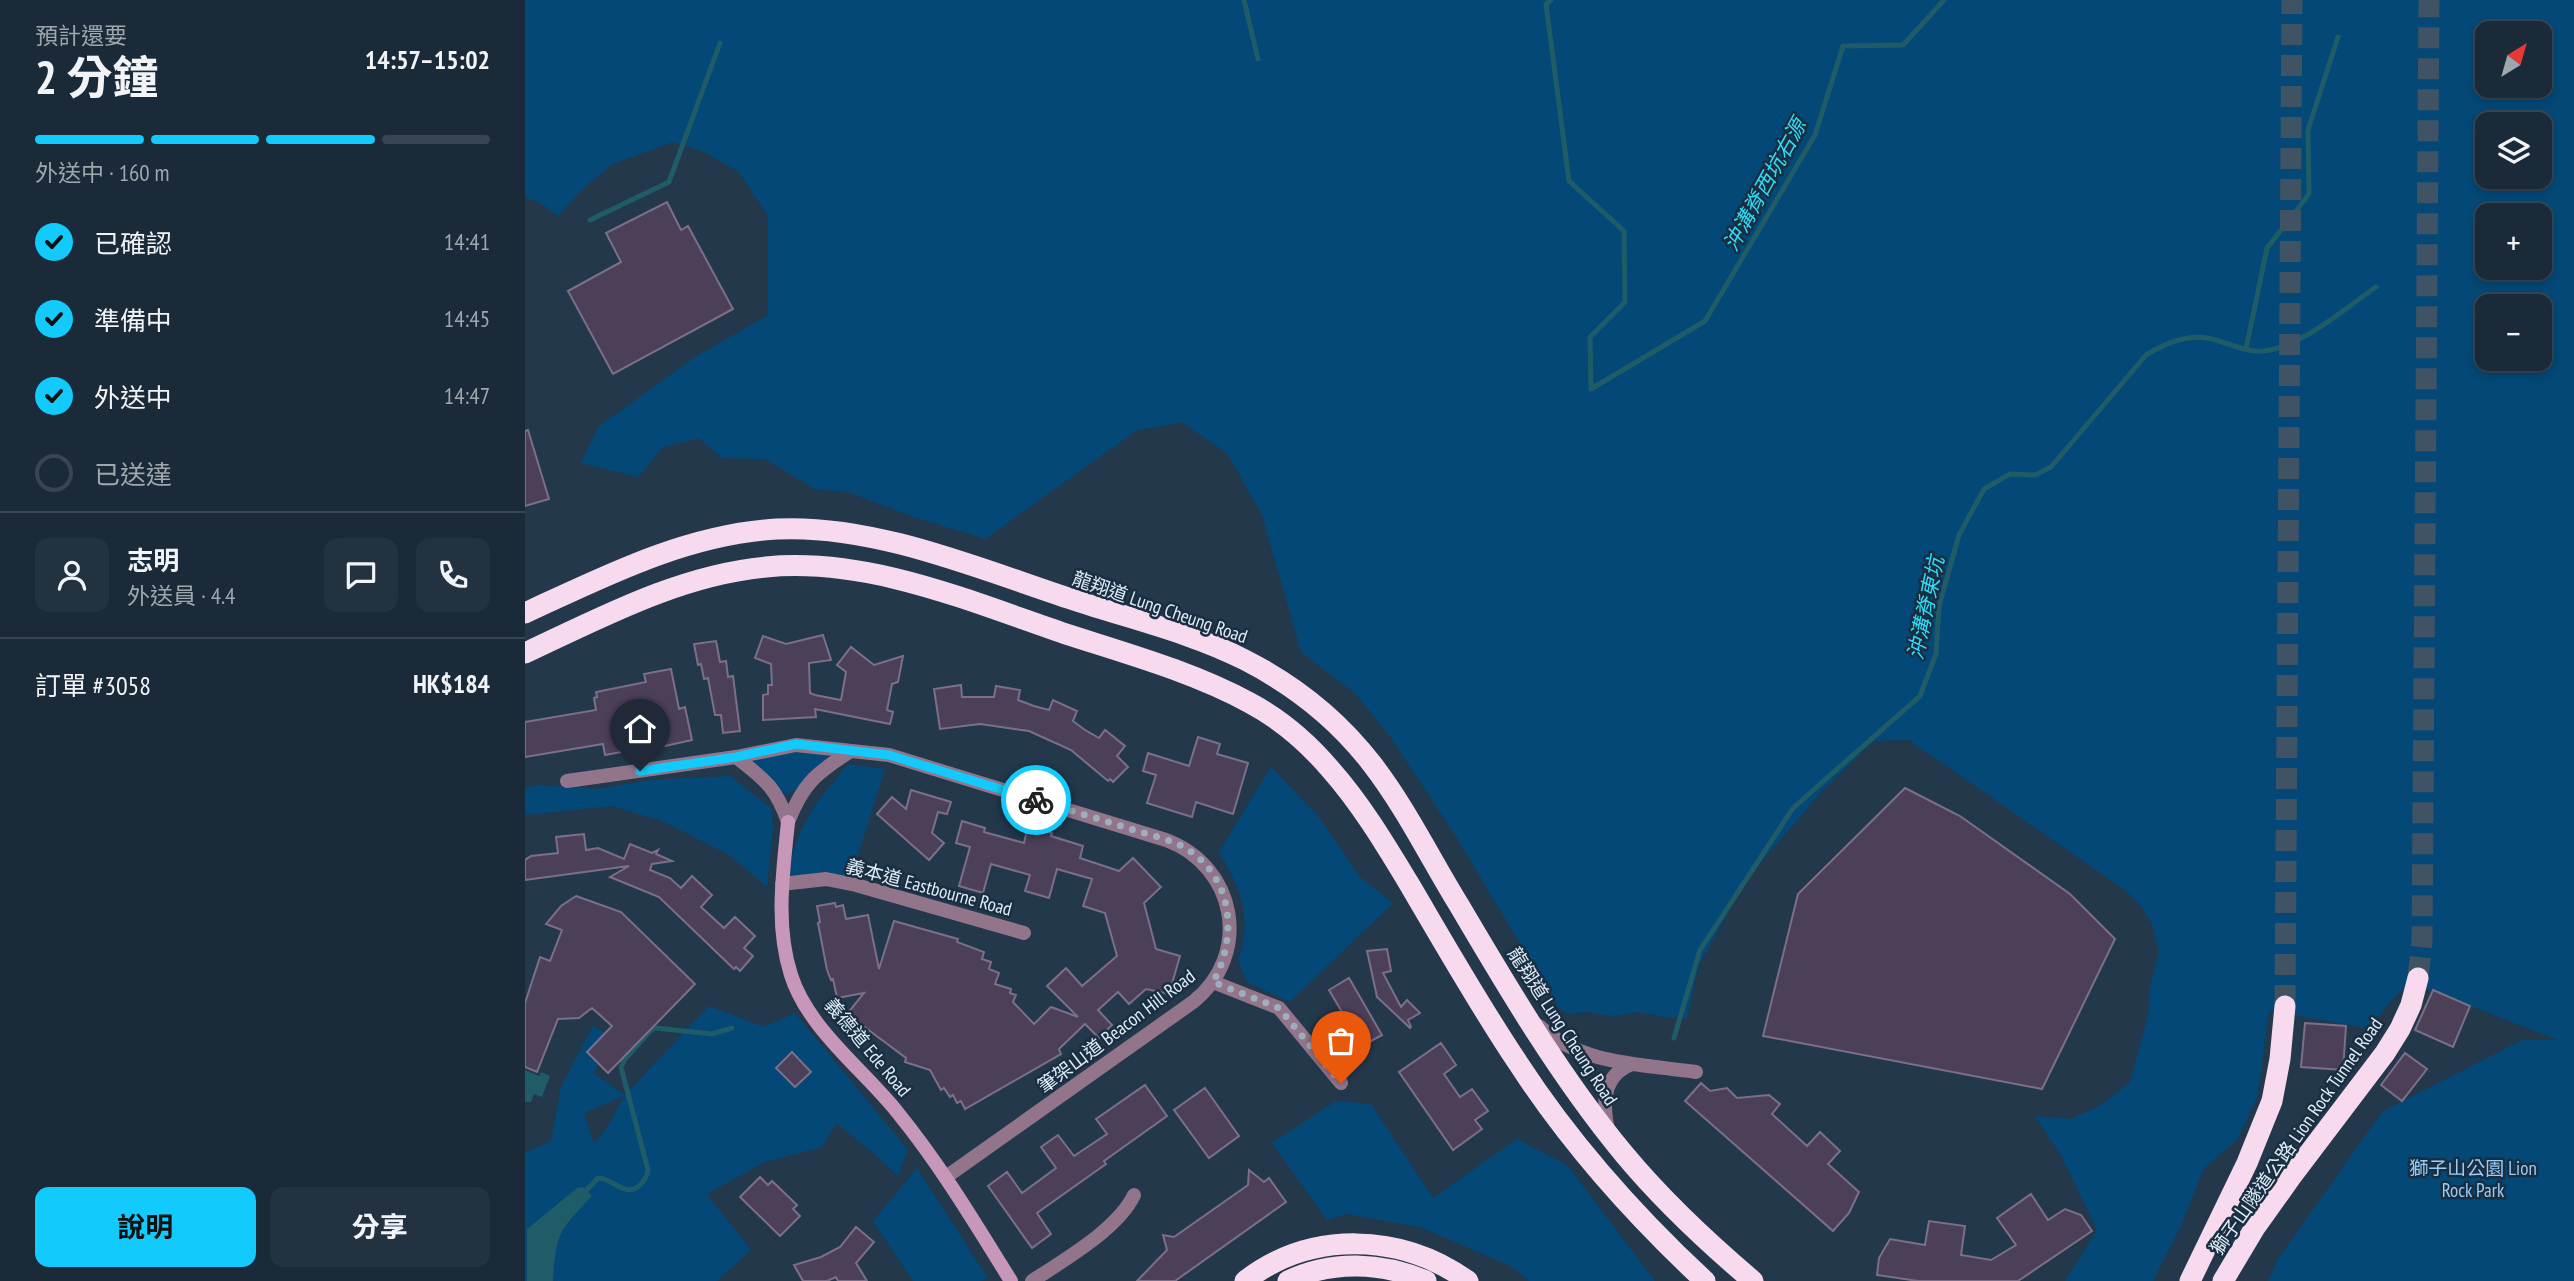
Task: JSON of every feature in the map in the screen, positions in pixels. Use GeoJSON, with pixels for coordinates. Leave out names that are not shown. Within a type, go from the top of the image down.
{"type":"FeatureCollection","features":[{"type":"Feature","properties":{"kind":"highway","name":"龍翔道 Lung Cheung Road"},"geometry":{"type":"LineString","coordinates":[[525,613],[608,574],[680,548],[751,531],[808,529],[865,537],[921,551],[1221,649],[1266,673],[1308,701],[1341,729],[1371,763],[1396,797],[1458,904],[1575,1090],[1645,1179],[1753,1281]]}},
{"type":"Feature","properties":{"kind":"highway"},"geometry":{"type":"LineString","coordinates":[[525,653],[620,608],[680,585],[712,576],[767,567],[820,566],[875,575],[939,592],[1175,670],[1254,705],[1305,744],[1346,788],[1383,841],[1517,1062],[1543,1099],[1624,1198],[1705,1281]]}},
{"type":"Feature","properties":{"kind":"highway","name":"獅子山隧道公路 Lion Rock Tunnel Road"},"geometry":{"type":"LineString","coordinates":[[2223,1281],[2254,1229],[2400,1030],[2418,978]]}},
{"type":"Feature","properties":{"kind":"highway","name":"獅子山隧道公路 Lion Rock Tunnel Road"},"geometry":{"type":"LineString","coordinates":[[2190,1281],[2247,1163],[2272,1101],[2280,1059],[2285,1006]]}},
{"type":"Feature","properties":{"kind":"highway"},"geometry":{"type":"LineString","coordinates":[[1245,1281],[1294,1254],[1317,1247],[1350,1243],[1388,1246],[1420,1255],[1447,1267],[1468,1281]]}},
{"type":"Feature","properties":{"kind":"highway"},"geometry":{"type":"LineString","coordinates":[[1288,1281],[1327,1268],[1359,1265],[1387,1269],[1426,1281]]}},
{"type":"Feature","properties":{"kind":"street","name":"筆架山道 Beacon Hill Road"},"geometry":{"type":"LineString","coordinates":[[567,781],[736,757],[796,744],[889,755],[1166,840],[1198,857],[1215,877],[1227,910],[1228,945],[1213,982],[1193,1002],[946,1177]]}},
{"type":"Feature","properties":{"kind":"street","name":"義德道 Ede Road"},"geometry":{"type":"LineString","coordinates":[[849,752],[818,772],[799,796],[787,822],[781,929],[792,978],[804,1002],[826,1033],[896,1110],[946,1177],[1010,1281]]}},
{"type":"Feature","properties":{"kind":"street"},"geometry":{"type":"LineString","coordinates":[[736,757],[765,780],[779,797],[787,822]]}},
{"type":"Feature","properties":{"kind":"street","name":"義本道 Eastbourne Road"},"geometry":{"type":"LineString","coordinates":[[782,884],[826,879],[856,885],[1024,933]]}},
{"type":"Feature","properties":{"kind":"street"},"geometry":{"type":"LineString","coordinates":[[1213,982],[1279,1008],[1341,1083]]}},
{"type":"Feature","properties":{"kind":"street"},"geometry":{"type":"LineString","coordinates":[[1527,1015],[1544,1031],[1570,1048],[1590,1055],[1632,1064],[1696,1072]]}},
{"type":"Feature","properties":{"kind":"street"},"geometry":{"type":"LineString","coordinates":[[1609,1136],[1604,1112],[1605,1094],[1617,1072],[1632,1064]]}},
{"type":"Feature","properties":{"kind":"street"},"geometry":{"type":"LineString","coordinates":[[1032,1281],[1114,1224],[1135,1195]]}},
{"type":"Feature","properties":{"kind":"green space","name":"獅子山公園 Lion Rock Park"},"geometry":{"type":"Polygon","coordinates":[[[525,0],[2574,0],[2574,1281],[2268,1281],[2278,1259],[2382,1112],[2522,1040],[2558,1040],[2409,982],[2367,1028],[2269,1011],[2257,1098],[2237,1140],[2204,1168],[2180,1228],[2153,1281],[2065,1281],[2097,1230],[2062,1157],[2035,1116],[2071,1119],[2101,1105],[2130,1082],[2148,1016],[2150,986],[2159,952],[2152,924],[2140,905],[2125,890],[1909,740],[1874,741],[1822,791],[1746,880],[1698,967],[1687,1018],[1669,1018],[1639,1012],[1612,1016],[1588,1012],[1568,1014],[1558,1007],[1457,838],[1391,738],[1355,693],[1301,652],[1262,515],[1227,453],[1181,422],[1136,431],[985,539],[914,517],[848,492],[815,489],[765,459],[722,458],[699,438],[663,447],[638,477],[581,463],[598,427],[695,357],[768,315],[768,216],[739,172],[704,152],[673,142],[613,164],[588,184],[558,216],[539,202],[525,198],[525,0]]]}},
{"type":"Feature","properties":{"kind":"green space"},"geometry":{"type":"Polygon","coordinates":[[[786,752],[823,753],[827,756],[802,784],[787,794],[781,792],[754,762],[756,758],[786,752]]]}},
{"type":"Feature","properties":{"kind":"green space"},"geometry":{"type":"Polygon","coordinates":[[[848,764],[885,769],[852,874],[843,877],[788,877],[802,829],[817,803],[848,764]]]}},
{"type":"Feature","properties":{"kind":"green space"},"geometry":{"type":"Polygon","coordinates":[[[1271,767],[1318,816],[1360,877],[1393,903],[1290,1002],[1247,982],[1238,960],[1244,931],[1242,904],[1239,892],[1219,852],[1271,767]]]}},
{"type":"Feature","properties":{"kind":"green space"},"geometry":{"type":"Polygon","coordinates":[[[730,776],[772,809],[773,830],[767,887],[731,856],[662,821],[612,806],[525,815],[525,788],[537,785],[597,789],[649,780],[730,776]]]}},
{"type":"Feature","properties":{"kind":"green space"},"geometry":{"type":"Polygon","coordinates":[[[709,1006],[764,1027],[795,1013],[908,1150],[898,1176],[836,1123],[822,1147],[765,1162],[707,1194],[751,1250],[717,1281],[525,1281],[525,1153],[551,1141],[561,1087],[593,1026],[615,1039],[593,1073],[625,1095],[709,1006]],[[624,1096],[584,1113],[594,1144],[610,1123],[624,1096]]]}},
{"type":"Feature","properties":{"kind":"green space"},"geometry":{"type":"Polygon","coordinates":[[[1336,1101],[1371,1104],[1433,1198],[1517,1139],[1567,1165],[1655,1281],[1529,1281],[1513,1267],[1420,1227],[1347,1214],[1327,1220],[1272,1143],[1336,1101]]]}},
{"type":"Feature","properties":{"kind":"green space"},"geometry":{"type":"Polygon","coordinates":[[[917,1168],[987,1277],[981,1281],[913,1281],[873,1221],[917,1168]]]}},
{"type":"Feature","properties":{"kind":"shaded area"},"geometry":{"type":"Polygon","coordinates":[[[525,1070],[539,1076],[541,1072],[550,1076],[542,1097],[534,1094],[531,1102],[525,1102],[525,1070]]]}},
{"type":"Feature","properties":{"kind":"shaded area"},"geometry":{"type":"Polygon","coordinates":[[[583,1187],[592,1196],[561,1233],[553,1281],[527,1281],[527,1229],[577,1188],[583,1187]]]}},
{"type":"Feature","properties":{"kind":"building"},"geometry":{"type":"Polygon","coordinates":[[[667,202],[681,230],[688,226],[733,309],[613,374],[568,291],[621,262],[606,233],[667,202]]]}},
{"type":"Feature","properties":{"kind":"building"},"geometry":{"type":"Polygon","coordinates":[[[528,430],[549,499],[525,506],[525,431],[528,430]]]}},
{"type":"Feature","properties":{"kind":"building"},"geometry":{"type":"Polygon","coordinates":[[[823,635],[831,660],[809,663],[810,693],[815,695],[841,700],[846,672],[837,665],[851,647],[874,665],[903,656],[898,682],[892,684],[887,710],[893,712],[890,724],[815,709],[816,717],[763,720],[763,695],[768,694],[768,685],[772,685],[771,664],[755,658],[763,636],[786,644],[823,635]]]}},
{"type":"Feature","properties":{"kind":"building"},"geometry":{"type":"Polygon","coordinates":[[[716,641],[720,662],[726,661],[728,677],[733,676],[740,731],[723,733],[721,715],[715,715],[708,678],[704,679],[701,664],[698,665],[694,644],[716,641]]]}},
{"type":"Feature","properties":{"kind":"building"},"geometry":{"type":"Polygon","coordinates":[[[671,669],[679,709],[685,707],[692,740],[665,746],[660,721],[633,727],[638,749],[605,755],[603,744],[525,757],[525,722],[596,710],[596,692],[646,682],[644,674],[671,669]]]}},
{"type":"Feature","properties":{"kind":"building"},"geometry":{"type":"Polygon","coordinates":[[[961,685],[962,697],[994,697],[996,686],[1020,690],[1018,700],[1034,706],[1049,710],[1053,700],[1077,711],[1073,721],[1085,730],[1099,738],[1105,730],[1125,746],[1117,756],[1128,767],[1113,782],[1110,779],[1108,781],[1071,750],[1029,731],[980,724],[940,729],[934,689],[961,685]]]}},
{"type":"Feature","properties":{"kind":"building"},"geometry":{"type":"Polygon","coordinates":[[[1198,737],[1220,744],[1217,754],[1248,763],[1233,814],[1196,802],[1192,817],[1147,803],[1156,775],[1143,771],[1148,753],[1189,766],[1198,737]]]}},
{"type":"Feature","properties":{"kind":"building"},"geometry":{"type":"Polygon","coordinates":[[[1905,788],[1960,816],[2070,894],[2115,939],[2042,1089],[1763,1036],[1798,894],[1905,788]]]}},
{"type":"Feature","properties":{"kind":"building"},"geometry":{"type":"Polygon","coordinates":[[[911,790],[951,802],[947,814],[938,812],[932,833],[944,843],[929,860],[877,814],[892,797],[906,809],[911,790]]]}},
{"type":"Feature","properties":{"kind":"building"},"geometry":{"type":"Polygon","coordinates":[[[962,821],[985,828],[984,832],[1024,843],[1028,826],[1052,833],[1051,836],[1083,846],[1080,858],[1119,871],[1133,858],[1161,887],[1144,903],[1156,949],[1180,956],[1169,994],[1146,989],[1129,1004],[1118,992],[1098,1010],[1112,1025],[1099,1038],[1085,1024],[1059,1049],[1061,1054],[965,1109],[961,1101],[957,1103],[953,1095],[950,1097],[944,1088],[941,1090],[930,1070],[905,1062],[906,1058],[847,1014],[864,993],[837,998],[833,979],[831,980],[827,970],[817,906],[835,903],[836,907],[843,905],[846,919],[868,915],[879,969],[894,921],[958,939],[957,942],[984,952],[982,959],[991,962],[989,969],[999,973],[995,984],[1011,989],[1010,993],[1016,995],[1013,1002],[1034,1024],[1051,1007],[1078,1017],[1047,986],[1066,968],[1082,986],[1117,956],[1105,913],[1083,906],[1092,879],[1057,869],[1049,898],[1025,891],[1030,875],[991,864],[983,893],[959,886],[970,847],[956,843],[962,821]]]}},
{"type":"Feature","properties":{"kind":"building"},"geometry":{"type":"Polygon","coordinates":[[[584,834],[586,850],[598,848],[624,859],[630,844],[652,853],[658,850],[656,854],[672,861],[652,864],[650,870],[670,878],[681,888],[692,876],[712,895],[701,907],[724,928],[735,917],[755,936],[744,948],[753,956],[740,971],[736,967],[734,969],[659,897],[610,877],[629,866],[525,880],[525,860],[531,856],[558,853],[556,837],[584,834]]]}},
{"type":"Feature","properties":{"kind":"building"},"geometry":{"type":"Polygon","coordinates":[[[576,896],[621,912],[695,984],[608,1073],[587,1052],[612,1026],[592,1008],[579,1018],[558,1019],[537,1072],[525,1067],[525,1003],[540,957],[550,961],[562,930],[546,924],[561,906],[576,896]]]}},
{"type":"Feature","properties":{"kind":"building"},"geometry":{"type":"Polygon","coordinates":[[[1387,949],[1391,971],[1383,973],[1401,1007],[1407,1000],[1420,1013],[1408,1020],[1410,1028],[1377,997],[1367,951],[1387,949]]]}},
{"type":"Feature","properties":{"kind":"building"},"geometry":{"type":"Polygon","coordinates":[[[1349,978],[1382,1035],[1362,1046],[1329,990],[1349,978]]]}},
{"type":"Feature","properties":{"kind":"building"},"geometry":{"type":"Polygon","coordinates":[[[2433,990],[2470,1006],[2453,1047],[2415,1030],[2433,990]]]}},
{"type":"Feature","properties":{"kind":"building"},"geometry":{"type":"Polygon","coordinates":[[[2305,1023],[2346,1026],[2343,1070],[2301,1067],[2305,1023]]]}},
{"type":"Feature","properties":{"kind":"building"},"geometry":{"type":"Polygon","coordinates":[[[1441,1043],[1456,1065],[1444,1074],[1460,1097],[1472,1089],[1488,1111],[1475,1120],[1482,1129],[1453,1150],[1399,1072],[1441,1043]]]}},
{"type":"Feature","properties":{"kind":"building"},"geometry":{"type":"Polygon","coordinates":[[[792,1052],[811,1072],[795,1087],[776,1068],[792,1052]]]}},
{"type":"Feature","properties":{"kind":"building"},"geometry":{"type":"Polygon","coordinates":[[[2405,1053],[2427,1069],[2402,1101],[2381,1085],[2405,1053]]]}},
{"type":"Feature","properties":{"kind":"building"},"geometry":{"type":"Polygon","coordinates":[[[1701,1083],[1710,1091],[1727,1088],[1737,1098],[1769,1095],[1780,1104],[1772,1114],[1807,1146],[1820,1132],[1840,1151],[1828,1164],[1859,1192],[1849,1213],[1833,1231],[1685,1101],[1701,1083]]]}},
{"type":"Feature","properties":{"kind":"building"},"geometry":{"type":"Polygon","coordinates":[[[1145,1085],[1167,1116],[1037,1213],[1051,1234],[1032,1248],[988,1186],[1007,1172],[1022,1193],[1056,1168],[1041,1147],[1058,1135],[1074,1156],[1107,1134],[1096,1119],[1145,1085]]]}},
{"type":"Feature","properties":{"kind":"building"},"geometry":{"type":"Polygon","coordinates":[[[1205,1088],[1239,1136],[1209,1158],[1174,1110],[1205,1088]]]}},
{"type":"Feature","properties":{"kind":"building"},"geometry":{"type":"Polygon","coordinates":[[[1249,1170],[1264,1182],[1269,1178],[1286,1202],[1175,1281],[1137,1281],[1167,1250],[1163,1235],[1174,1237],[1248,1185],[1249,1170]]]}},
{"type":"Feature","properties":{"kind":"building"},"geometry":{"type":"Polygon","coordinates":[[[760,1177],[768,1185],[772,1181],[797,1205],[793,1209],[800,1216],[780,1236],[740,1197],[760,1177]]]}},
{"type":"Feature","properties":{"kind":"building"},"geometry":{"type":"Polygon","coordinates":[[[2031,1194],[2048,1220],[2065,1209],[2081,1215],[2092,1231],[2018,1281],[1918,1281],[1877,1275],[1879,1258],[1890,1239],[1925,1245],[1929,1221],[1965,1226],[1961,1255],[1991,1260],[2016,1245],[1997,1218],[2031,1194]]]}},
{"type":"Feature","properties":{"kind":"building"},"geometry":{"type":"Polygon","coordinates":[[[856,1227],[874,1242],[856,1263],[867,1281],[838,1281],[836,1277],[827,1281],[803,1281],[794,1265],[821,1257],[840,1247],[856,1227]]]}},
{"type":"Feature","properties":{"kind":"waterway"},"geometry":{"type":"LineString","coordinates":[[1244,0],[1258,59]]}},
{"type":"Feature","properties":{"kind":"waterway"},"geometry":{"type":"LineString","coordinates":[[1551,0],[1546,4],[1569,181],[1624,231],[1625,302],[1590,337],[1591,389]]}},
{"type":"Feature","properties":{"kind":"waterway","name":"沖溝脊西坑右源"},"geometry":{"type":"LineString","coordinates":[[1591,389],[1705,321],[1815,135],[1843,46],[1903,45],[1944,0]]}},
{"type":"Feature","properties":{"kind":"waterway"},"geometry":{"type":"LineString","coordinates":[[2246,349],[2267,248],[2309,194],[2308,130],[2338,37]]}},
{"type":"Feature","properties":{"kind":"waterway"},"geometry":{"type":"LineString","coordinates":[[590,220],[669,182],[720,43]]}},
{"type":"Feature","properties":{"kind":"waterway","name":"沖溝脊東坑"},"geometry":{"type":"LineString","coordinates":[[1674,1038],[1700,950],[1793,808],[1920,696],[1936,654],[1939,606],[1959,535],[1984,489],[2010,474],[2035,475],[2051,467],[2146,355],[2161,347],[2177,340],[2203,337],[2251,351],[2279,348],[2323,325],[2376,287]]}},
{"type":"Feature","properties":{"kind":"waterway"},"geometry":{"type":"LineString","coordinates":[[582,1195],[598,1178],[629,1190],[640,1185],[646,1176],[648,1170],[621,1067],[651,1030],[656,1028],[712,1034],[732,1028]]}},
{"type":"Feature","properties":{"kind":"tunnel"},"geometry":{"type":"LineString","coordinates":[[2285,1006],[2292,0]]}},
{"type":"Feature","properties":{"kind":"tunnel"},"geometry":{"type":"LineString","coordinates":[[2418,978],[2422,941],[2429,0]]}},
{"type":"Feature","properties":{"kind":"way so far"},"geometry":{"type":"LineString","coordinates":[[1036,800],[1166,840],[1198,857],[1220,886],[1229,921],[1228,945],[1213,982],[1279,1008],[1341,1083]]}},
{"type":"Feature","properties":{"kind":"route"},"geometry":{"type":"LineString","coordinates":[[640,771],[736,757],[796,744],[889,755],[1036,800]]}}]}
